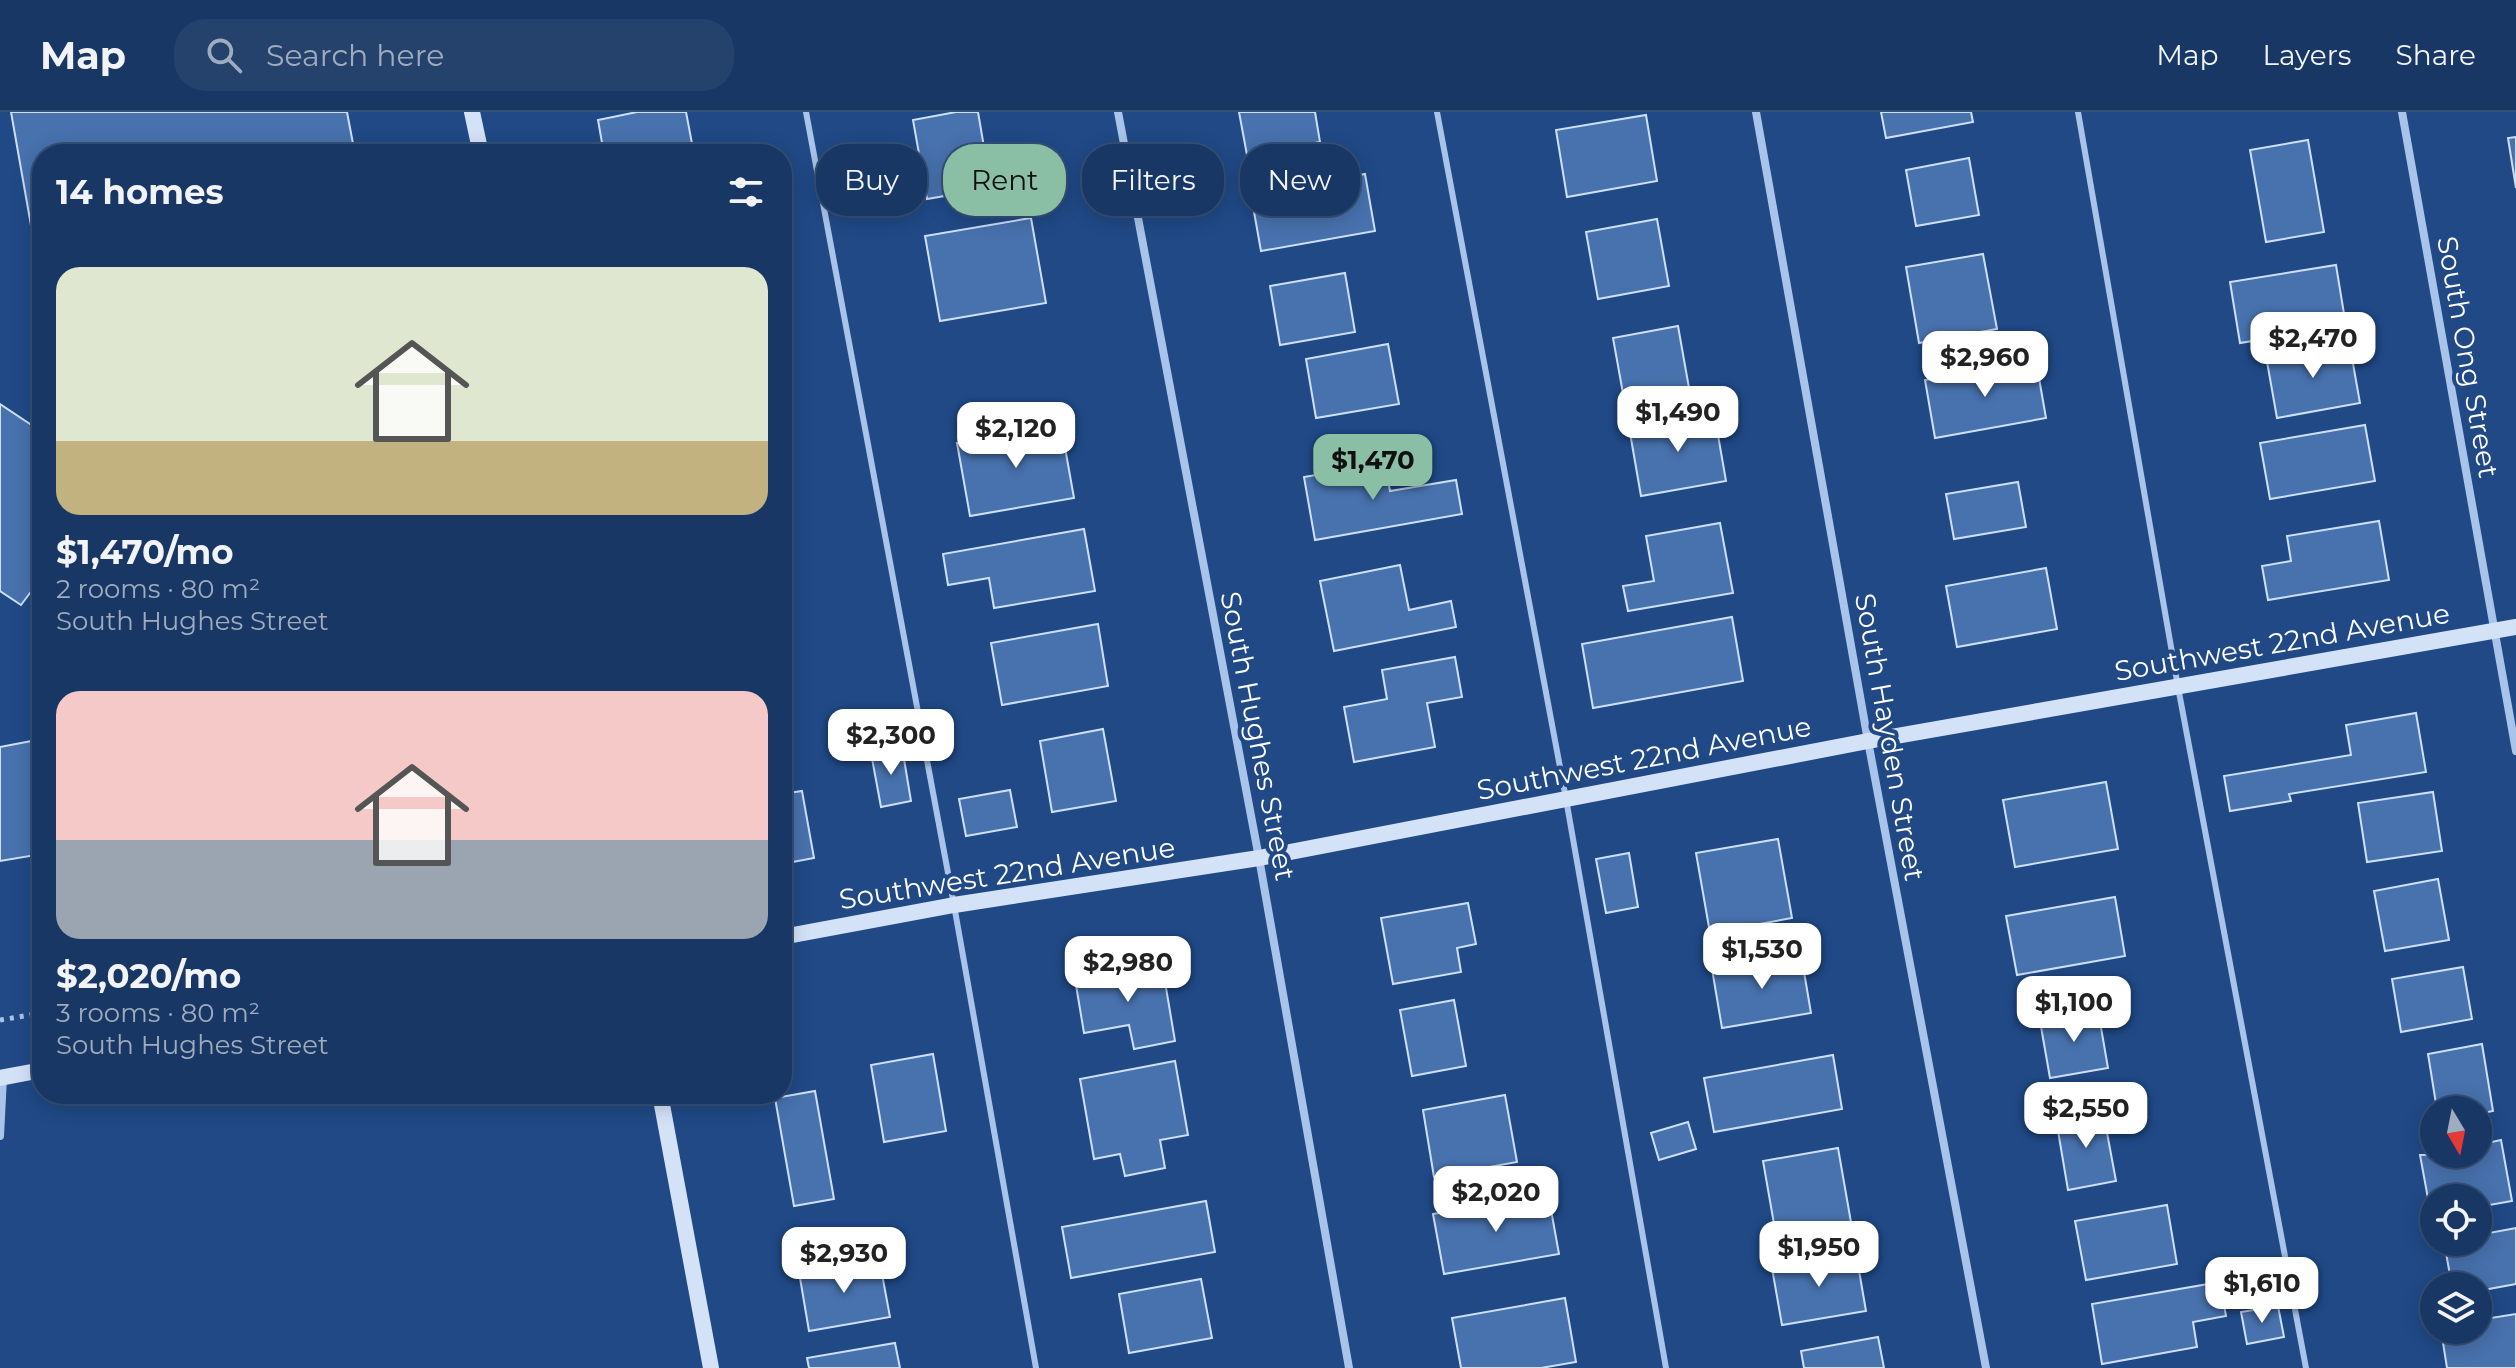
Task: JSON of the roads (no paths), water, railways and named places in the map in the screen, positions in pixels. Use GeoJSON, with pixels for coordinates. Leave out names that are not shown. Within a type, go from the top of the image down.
{"type":"FeatureCollection","features":[{"type":"Feature","properties":{"kind":"street"},"geometry":{"type":"LineString","coordinates":[[472,112],[479,144]]}},
{"type":"Feature","properties":{"kind":"street","name":"South Hughes Street"},"geometry":{"type":"LineString","coordinates":[[1118,112],[1259,858],[1349,1368]]}},
{"type":"Feature","properties":{"kind":"street","name":"South Hayden Street"},"geometry":{"type":"LineString","coordinates":[[1756,112],[1868,741],[1986,1368]]}},
{"type":"Feature","properties":{"kind":"street","name":"South Ong Street"},"geometry":{"type":"LineString","coordinates":[[2402,112],[2516,751]]}},
{"type":"Feature","properties":{"kind":"street","name":"Southwest 22nd Avenue"},"geometry":{"type":"LineString","coordinates":[[792,935],[954,905],[1259,858],[1868,741],[2516,627]]}},
{"type":"Feature","properties":{"kind":"street"},"geometry":{"type":"LineString","coordinates":[[0,1136],[1,1078],[32,1072]]}},
{"type":"Feature","properties":{"kind":"street"},"geometry":{"type":"LineString","coordinates":[[662,1104],[711,1368]]}},
{"type":"Feature","properties":{"kind":"lane"},"geometry":{"type":"LineString","coordinates":[[806,112],[954,905],[1036,1368]]}},
{"type":"Feature","properties":{"kind":"lane"},"geometry":{"type":"LineString","coordinates":[[1437,112],[1566,799],[1666,1368]]}},
{"type":"Feature","properties":{"kind":"lane"},"geometry":{"type":"LineString","coordinates":[[2078,112],[2178,687],[2306,1368]]}}]}
